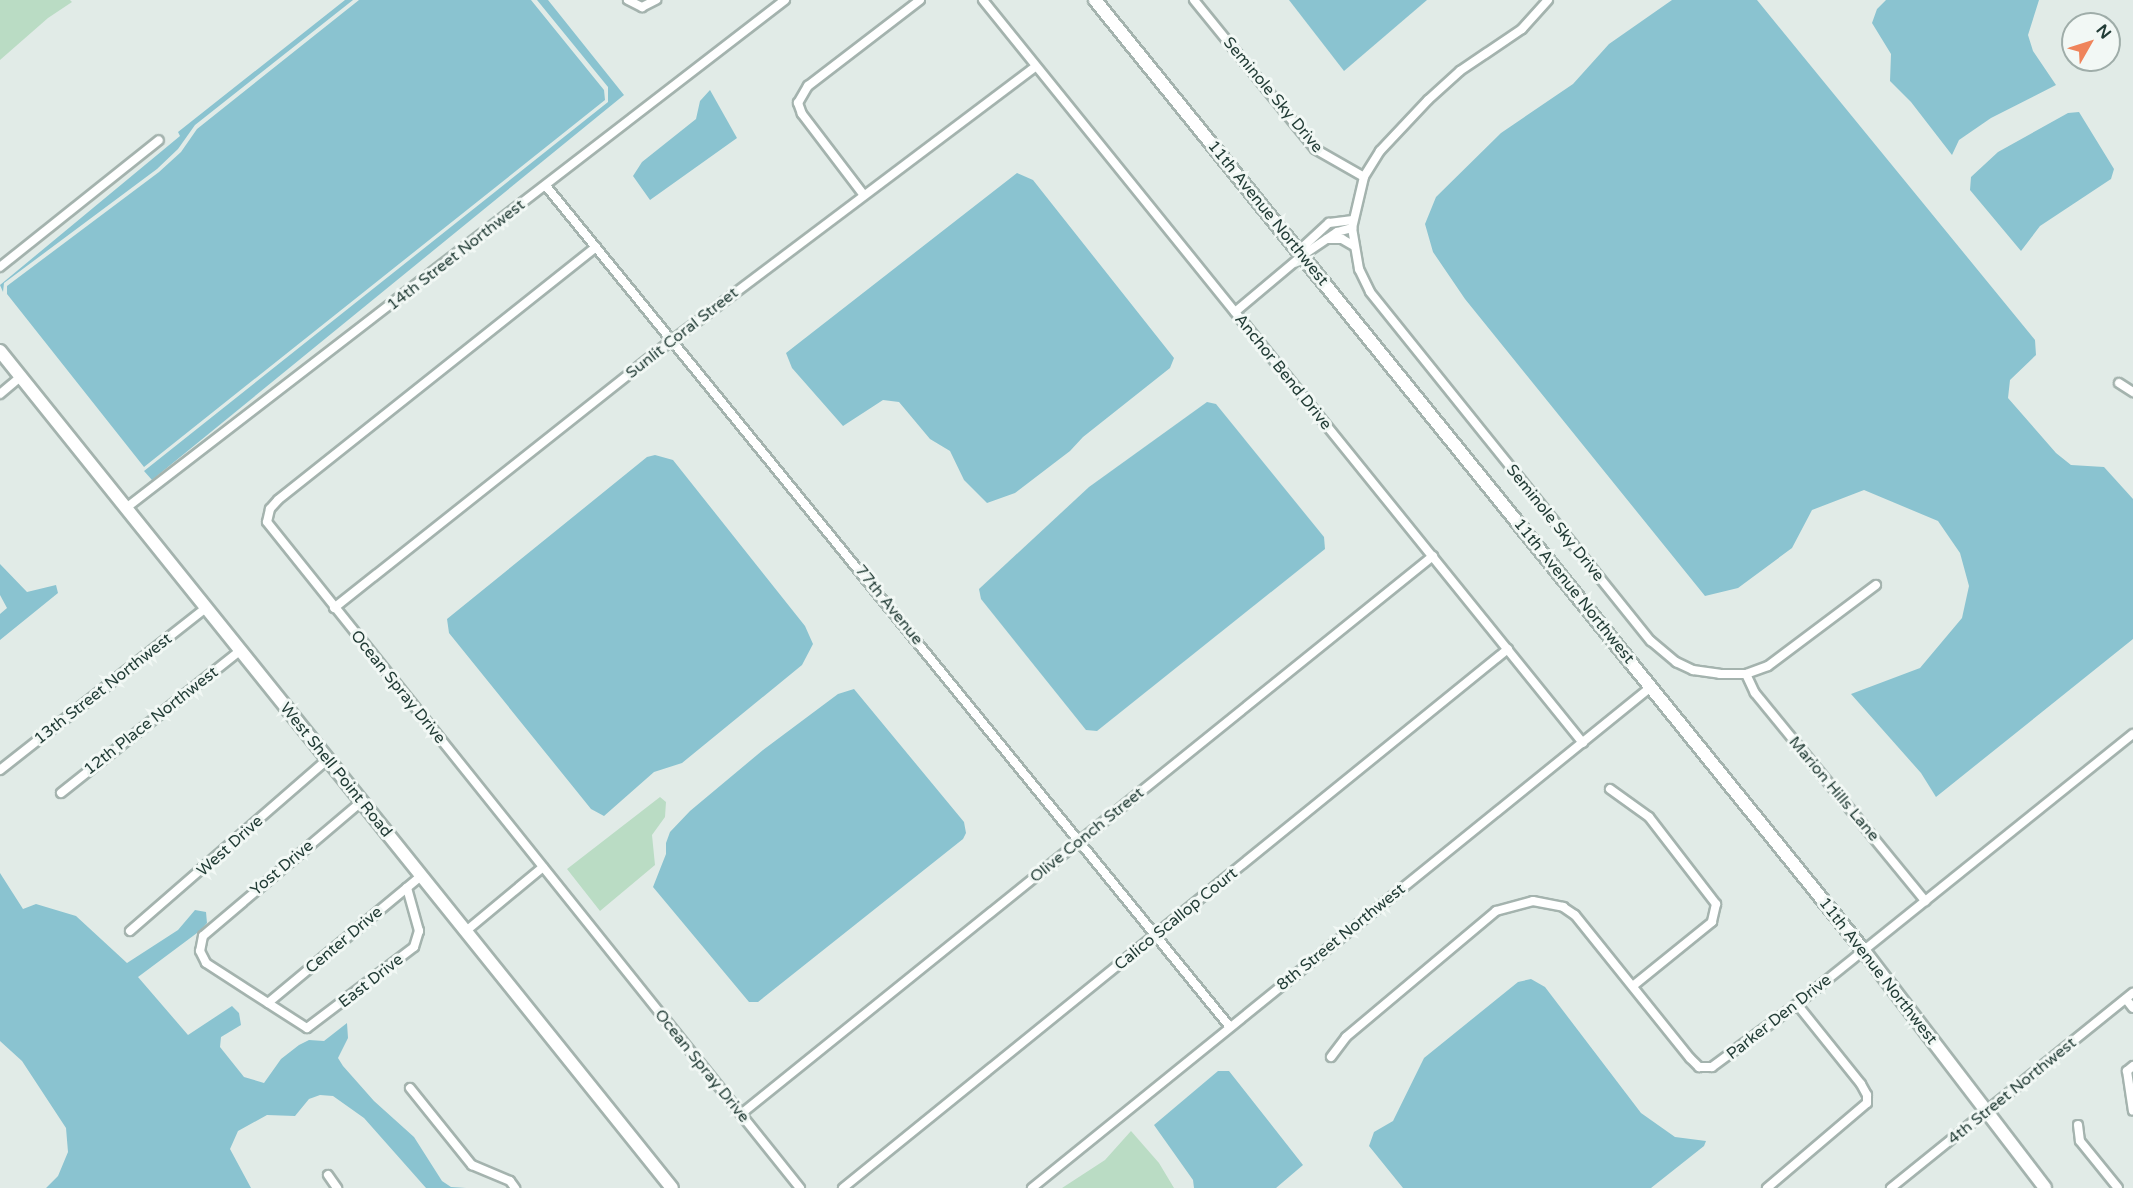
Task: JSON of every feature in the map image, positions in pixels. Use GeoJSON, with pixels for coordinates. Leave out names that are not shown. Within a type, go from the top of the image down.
{"type":"FeatureCollection","features":[{"type":"Feature","properties":{"kind":"street"},"geometry":{"type":"LineString","coordinates":[[628,0],[642,7],[656,0]]}},
{"type":"Feature","properties":{"kind":"street","name":"14th Street Northwest"},"geometry":{"type":"LineString","coordinates":[[126,508],[785,0]]}},
{"type":"Feature","properties":{"kind":"street"},"geometry":{"type":"LineString","coordinates":[[863,194],[798,103],[808,86],[920,0]]}},
{"type":"Feature","properties":{"kind":"street","name":"Anchor Bend Drive"},"geometry":{"type":"LineString","coordinates":[[983,0],[1583,742]]}},
{"type":"Feature","properties":{"kind":"street","name":"11th Avenue Northwest"},"geometry":{"type":"LineString","coordinates":[[1095,0],[1864,951],[2045,1188]]}},
{"type":"Feature","properties":{"kind":"street","name":"Seminole Sky Drive"},"geometry":{"type":"LineString","coordinates":[[1194,0],[1315,149],[1364,177]]}},
{"type":"Feature","properties":{"kind":"street","name":"Seminole Sky Drive"},"geometry":{"type":"LineString","coordinates":[[1548,0],[1522,28],[1460,71],[1428,100],[1380,151],[1364,177],[1353,224],[1354,246],[1370,292],[1651,641],[1693,670],[1746,674],[1786,656],[1876,585]]}},
{"type":"Feature","properties":{"kind":"street","name":"Sunlit Coral Street"},"geometry":{"type":"LineString","coordinates":[[334,608],[674,339],[863,194],[1036,66]]}},
{"type":"Feature","properties":{"kind":"street"},"geometry":{"type":"LineString","coordinates":[[0,267],[159,140]]}},
{"type":"Feature","properties":{"kind":"street","name":"77th Avenue"},"geometry":{"type":"LineString","coordinates":[[546,186],[674,339],[1230,1027]]}},
{"type":"Feature","properties":{"kind":"street"},"geometry":{"type":"LineString","coordinates":[[1303,255],[1304,246],[1329,223],[1353,224]]}},
{"type":"Feature","properties":{"kind":"street"},"geometry":{"type":"LineString","coordinates":[[1235,312],[1303,255],[1353,224]]}},
{"type":"Feature","properties":{"kind":"street"},"geometry":{"type":"LineString","coordinates":[[1327,239],[1342,239],[1354,246]]}},
{"type":"Feature","properties":{"kind":"street","name":"Ocean Spray Drive"},"geometry":{"type":"LineString","coordinates":[[596,247],[270,509],[267,522],[800,1188]]}},
{"type":"Feature","properties":{"kind":"street","name":"West Shell Point Road"},"geometry":{"type":"LineString","coordinates":[[0,351],[672,1188]]}},
{"type":"Feature","properties":{"kind":"street"},"geometry":{"type":"LineString","coordinates":[[0,394],[21,377]]}},
{"type":"Feature","properties":{"kind":"street"},"geometry":{"type":"LineString","coordinates":[[2119,383],[2133,392]]}},
{"type":"Feature","properties":{"kind":"street","name":"Olive Conch Street"},"geometry":{"type":"LineString","coordinates":[[741,1114],[1433,556]]}},
{"type":"Feature","properties":{"kind":"street","name":"13th Street Northwest"},"geometry":{"type":"LineString","coordinates":[[0,770],[206,608]]}},
{"type":"Feature","properties":{"kind":"street","name":"Calico Scallop Court"},"geometry":{"type":"LineString","coordinates":[[843,1188],[1508,649]]}},
{"type":"Feature","properties":{"kind":"street","name":"12th Place Northwest"},"geometry":{"type":"LineString","coordinates":[[61,793],[241,650]]}},
{"type":"Feature","properties":{"kind":"street","name":"Marion Hills Lane"},"geometry":{"type":"LineString","coordinates":[[1746,674],[1755,693],[1925,901]]}},
{"type":"Feature","properties":{"kind":"street","name":"8th Street Northwest"},"geometry":{"type":"LineString","coordinates":[[1032,1188],[1651,687]]}},
{"type":"Feature","properties":{"kind":"street","name":"Parker Den Drive"},"geometry":{"type":"LineString","coordinates":[[1331,1057],[1346,1036],[1496,911],[1514,904],[1546,903],[1575,915],[1699,1066],[1712,1067],[1724,1061],[1797,1004],[2133,734]]}},
{"type":"Feature","properties":{"kind":"street","name":"West Drive"},"geometry":{"type":"LineString","coordinates":[[130,931],[328,759]]}},
{"type":"Feature","properties":{"kind":"street"},"geometry":{"type":"LineString","coordinates":[[1610,789],[1649,817],[1716,904],[1712,922],[1633,986]]}},
{"type":"Feature","properties":{"kind":"street","name":"Yost Drive"},"geometry":{"type":"LineString","coordinates":[[268,1003],[206,963],[200,951],[203,936],[361,802]]}},
{"type":"Feature","properties":{"kind":"street"},"geometry":{"type":"LineString","coordinates":[[466,932],[543,867]]}},
{"type":"Feature","properties":{"kind":"street","name":"Center Drive"},"geometry":{"type":"LineString","coordinates":[[268,1003],[421,876]]}},
{"type":"Feature","properties":{"kind":"street","name":"East Drive"},"geometry":{"type":"LineString","coordinates":[[268,1003],[306,1028],[414,947],[419,931],[407,888]]}},
{"type":"Feature","properties":{"kind":"street"},"geometry":{"type":"LineString","coordinates":[[2129,996],[2133,1008]]}},
{"type":"Feature","properties":{"kind":"street","name":"4th Street Northwest"},"geometry":{"type":"LineString","coordinates":[[1891,1188],[2129,996]]}},
{"type":"Feature","properties":{"kind":"street"},"geometry":{"type":"LineString","coordinates":[[1767,1188],[1867,1103],[1868,1095],[1861,1084],[1797,1004]]}},
{"type":"Feature","properties":{"kind":"street"},"geometry":{"type":"LineString","coordinates":[[2133,1066],[2127,1071],[2133,1111]]}},
{"type":"Feature","properties":{"kind":"street"},"geometry":{"type":"LineString","coordinates":[[410,1088],[472,1165],[510,1181],[515,1188]]}},
{"type":"Feature","properties":{"kind":"street"},"geometry":{"type":"LineString","coordinates":[[2078,1125],[2080,1141],[2118,1188]]}},
{"type":"Feature","properties":{"kind":"street"},"geometry":{"type":"LineString","coordinates":[[328,1175],[337,1188]]}},
{"type":"Feature","properties":{"kind":"green space"},"geometry":{"type":"Polygon","coordinates":[[[0,0],[70,0],[72,2],[48,18],[0,60],[0,0]]]}},
{"type":"Feature","properties":{"kind":"green space"},"geometry":{"type":"Polygon","coordinates":[[[660,797],[666,802],[665,817],[652,835],[655,865],[600,911],[567,869],[660,797]]]}},
{"type":"Feature","properties":{"kind":"green space"},"geometry":{"type":"Polygon","coordinates":[[[1131,1131],[1159,1163],[1174,1188],[1062,1188],[1105,1160],[1131,1131]]]}},
{"type":"Feature","properties":{"kind":"water"},"geometry":{"type":"Polygon","coordinates":[[[345,0],[353,0],[195,125],[178,149],[157,169],[4,283],[3,292],[0,285],[180,136],[178,132],[345,0]]]}},
{"type":"Feature","properties":{"kind":"water"},"geometry":{"type":"Polygon","coordinates":[[[359,0],[531,0],[604,90],[605,100],[144,467],[7,294],[7,286],[159,172],[181,152],[197,129],[359,0]]]}},
{"type":"Feature","properties":{"kind":"water"},"geometry":{"type":"Polygon","coordinates":[[[537,0],[548,0],[624,95],[152,480],[144,471],[608,102],[608,87],[537,0]]]}},
{"type":"Feature","properties":{"kind":"water"},"geometry":{"type":"Polygon","coordinates":[[[1289,0],[1427,0],[1344,71],[1289,0]]]}},
{"type":"Feature","properties":{"kind":"water"},"geometry":{"type":"Polygon","coordinates":[[[1672,0],[1757,0],[2035,340],[2036,355],[2010,380],[2008,398],[2056,453],[2071,465],[2104,467],[2133,499],[2133,639],[1936,797],[1921,773],[1851,694],[1920,668],[1962,618],[1969,586],[1960,553],[1938,521],[1864,490],[1812,510],[1792,548],[1738,588],[1705,596],[1465,299],[1433,252],[1425,224],[1436,197],[1501,133],[1573,84],[1609,44],[1672,0]]]}},
{"type":"Feature","properties":{"kind":"water"},"geometry":{"type":"Polygon","coordinates":[[[1886,0],[2039,0],[2028,35],[2033,51],[2056,85],[1991,118],[1959,140],[1952,155],[1911,102],[1890,81],[1891,54],[1872,23],[1877,9],[1886,0]]]}},
{"type":"Feature","properties":{"kind":"water"},"geometry":{"type":"Polygon","coordinates":[[[710,90],[737,138],[650,200],[633,176],[642,162],[696,119],[700,101],[710,90]]]}},
{"type":"Feature","properties":{"kind":"water"},"geometry":{"type":"Polygon","coordinates":[[[2079,112],[2114,169],[2111,179],[2040,226],[2021,251],[1970,190],[1971,177],[1998,152],[2068,113],[2079,112]]]}},
{"type":"Feature","properties":{"kind":"water"},"geometry":{"type":"Polygon","coordinates":[[[1017,173],[1033,180],[1174,358],[1170,368],[1083,437],[1070,451],[1015,493],[987,503],[964,480],[950,451],[930,439],[899,402],[883,400],[843,426],[792,368],[786,353],[1017,173]]]}},
{"type":"Feature","properties":{"kind":"water"},"geometry":{"type":"Polygon","coordinates":[[[1207,402],[1216,404],[1324,537],[1325,549],[1097,731],[1086,730],[981,599],[979,589],[1089,487],[1207,402]]]}},
{"type":"Feature","properties":{"kind":"water"},"geometry":{"type":"Polygon","coordinates":[[[655,455],[673,460],[805,626],[813,644],[802,665],[682,763],[654,772],[604,816],[591,809],[449,633],[447,619],[647,457],[655,455]]]}},
{"type":"Feature","properties":{"kind":"water"},"geometry":{"type":"Polygon","coordinates":[[[0,564],[27,592],[56,585],[58,593],[0,640],[0,614],[7,608],[0,595],[0,564]]]}},
{"type":"Feature","properties":{"kind":"water"},"geometry":{"type":"Polygon","coordinates":[[[854,689],[964,822],[966,833],[963,839],[758,1002],[749,1002],[653,887],[666,854],[666,843],[670,832],[690,811],[763,750],[838,694],[854,689]]]}},
{"type":"Feature","properties":{"kind":"water"},"geometry":{"type":"Polygon","coordinates":[[[0,873],[23,909],[36,904],[76,916],[127,963],[178,930],[195,910],[206,912],[207,923],[201,930],[138,977],[188,1035],[232,1006],[239,1013],[241,1025],[221,1037],[220,1047],[244,1077],[264,1083],[281,1059],[299,1045],[309,1040],[324,1041],[347,1023],[348,1038],[338,1058],[343,1066],[374,1101],[414,1137],[442,1181],[451,1187],[466,1188],[426,1188],[364,1118],[333,1096],[320,1095],[309,1099],[295,1116],[267,1115],[238,1131],[230,1149],[251,1188],[46,1188],[58,1176],[68,1152],[66,1128],[22,1061],[0,1041],[0,873]]]}},
{"type":"Feature","properties":{"kind":"water"},"geometry":{"type":"Polygon","coordinates":[[[1531,979],[1545,987],[1641,1113],[1675,1137],[1706,1141],[1704,1146],[1651,1188],[1403,1188],[1369,1146],[1374,1132],[1393,1121],[1424,1058],[1518,982],[1531,979]]]}},
{"type":"Feature","properties":{"kind":"water"},"geometry":{"type":"Polygon","coordinates":[[[1218,1071],[1229,1071],[1303,1165],[1276,1188],[1194,1188],[1193,1180],[1154,1125],[1218,1071]]]}}]}
